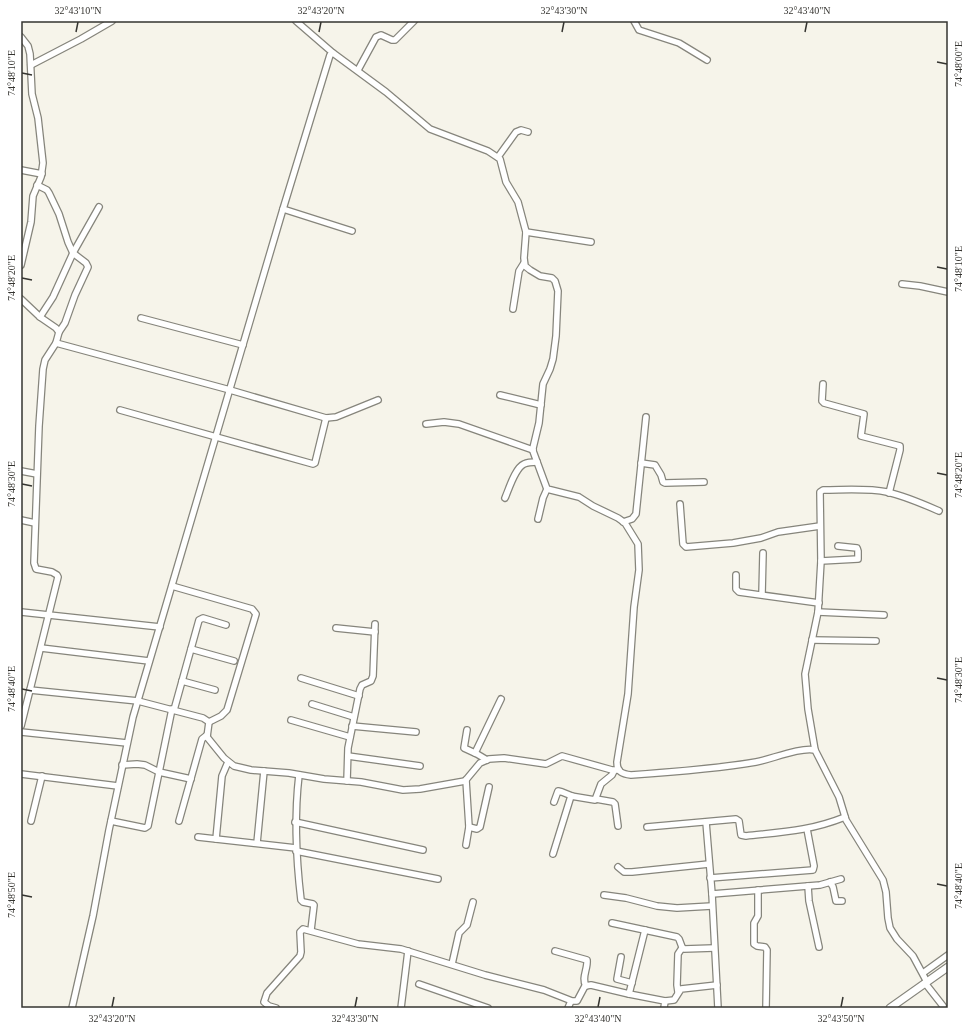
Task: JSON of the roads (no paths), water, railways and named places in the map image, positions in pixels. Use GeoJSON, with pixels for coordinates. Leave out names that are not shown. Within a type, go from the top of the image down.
{"type":"FeatureCollection","features":[{"type":"Feature","properties":{"kind":"street"},"geometry":{"type":"LineString","coordinates":[[32,65],[103,23],[112,21]]}},
{"type":"Feature","properties":{"kind":"street"},"geometry":{"type":"LineString","coordinates":[[296,21],[430,129],[478,147],[498,157],[502,162],[506,182],[518,202],[526,232],[524,263],[519,271],[512,309]]}},
{"type":"Feature","properties":{"kind":"street"},"geometry":{"type":"LineString","coordinates":[[358,70],[376,37],[381,35],[395,40],[414,21]]}},
{"type":"Feature","properties":{"kind":"street"},"geometry":{"type":"LineString","coordinates":[[634,21],[639,30],[673,40],[707,60]]}},
{"type":"Feature","properties":{"kind":"street"},"geometry":{"type":"LineString","coordinates":[[21,37],[29,50],[32,65],[32,94],[40,129],[43,163],[42,174],[33,196],[31,222],[21,265]]}},
{"type":"Feature","properties":{"kind":"street"},"geometry":{"type":"LineString","coordinates":[[72,1008],[93,916],[122,765],[138,701],[283,209],[330,55],[334,53]]}},
{"type":"Feature","properties":{"kind":"street"},"geometry":{"type":"LineString","coordinates":[[498,157],[516,132],[522,130],[528,132]]}},
{"type":"Feature","properties":{"kind":"street"},"geometry":{"type":"LineString","coordinates":[[21,170],[42,174]]}},
{"type":"Feature","properties":{"kind":"street"},"geometry":{"type":"LineString","coordinates":[[21,726],[50,615],[58,578],[57,575],[52,572],[35,568],[34,563],[43,369],[45,360],[56,343],[59,332],[65,323],[75,295],[88,268],[86,263],[73,253],[68,242],[60,214],[49,193],[47,190],[37,185]]}},
{"type":"Feature","properties":{"kind":"street"},"geometry":{"type":"LineString","coordinates":[[40,317],[53,298],[73,253],[99,207]]}},
{"type":"Feature","properties":{"kind":"street"},"geometry":{"type":"LineString","coordinates":[[283,209],[352,231]]}},
{"type":"Feature","properties":{"kind":"street"},"geometry":{"type":"LineString","coordinates":[[526,232],[591,242]]}},
{"type":"Feature","properties":{"kind":"street"},"geometry":{"type":"LineString","coordinates":[[524,263],[527,268],[533,272],[555,281],[558,291],[558,309],[553,359],[543,384],[539,423],[533,450],[547,489],[540,506],[538,519]]}},
{"type":"Feature","properties":{"kind":"street"},"geometry":{"type":"LineString","coordinates":[[902,284],[948,292]]}},
{"type":"Feature","properties":{"kind":"street"},"geometry":{"type":"LineString","coordinates":[[21,299],[59,332]]}},
{"type":"Feature","properties":{"kind":"street"},"geometry":{"type":"LineString","coordinates":[[141,318],[243,345]]}},
{"type":"Feature","properties":{"kind":"street"},"geometry":{"type":"LineString","coordinates":[[56,343],[230,390],[326,418],[336,417],[378,400]]}},
{"type":"Feature","properties":{"kind":"street"},"geometry":{"type":"LineString","coordinates":[[822,384],[822,401],[824,403],[864,414],[862,436],[900,446],[889,492]]}},
{"type":"Feature","properties":{"kind":"street"},"geometry":{"type":"LineString","coordinates":[[500,395],[541,405]]}},
{"type":"Feature","properties":{"kind":"street"},"geometry":{"type":"LineString","coordinates":[[120,410],[313,464],[315,463],[326,418]]}},
{"type":"Feature","properties":{"kind":"street"},"geometry":{"type":"LineString","coordinates":[[623,522],[632,518],[636,514],[646,417]]}},
{"type":"Feature","properties":{"kind":"street"},"geometry":{"type":"LineString","coordinates":[[426,424],[444,422],[459,424],[533,450]]}},
{"type":"Feature","properties":{"kind":"street"},"geometry":{"type":"LineString","coordinates":[[505,498],[521,466],[527,463],[537,462]]}},
{"type":"Feature","properties":{"kind":"street"},"geometry":{"type":"LineString","coordinates":[[641,463],[656,465],[663,482],[665,483],[704,482]]}},
{"type":"Feature","properties":{"kind":"street"},"geometry":{"type":"LineString","coordinates":[[21,471],[37,474]]}},
{"type":"Feature","properties":{"kind":"street"},"geometry":{"type":"LineString","coordinates":[[547,489],[550,491],[579,497],[592,506],[618,518],[623,522],[638,544],[639,561],[628,694],[616,771],[601,784],[596,799]]}},
{"type":"Feature","properties":{"kind":"street"},"geometry":{"type":"LineString","coordinates":[[940,511],[889,492],[869,490],[821,490],[819,493],[821,561],[819,603],[805,674],[808,709],[815,750],[817,751],[839,797],[845,817],[883,880],[886,892],[890,928],[913,956],[923,973],[926,982],[943,1006]]}},
{"type":"Feature","properties":{"kind":"street"},"geometry":{"type":"LineString","coordinates":[[680,504],[683,544],[686,547],[733,543],[761,538],[778,532],[820,526]]}},
{"type":"Feature","properties":{"kind":"street"},"geometry":{"type":"LineString","coordinates":[[21,520],[35,522]]}},
{"type":"Feature","properties":{"kind":"street"},"geometry":{"type":"LineString","coordinates":[[821,561],[858,559],[857,548],[838,546]]}},
{"type":"Feature","properties":{"kind":"street"},"geometry":{"type":"LineString","coordinates":[[762,594],[763,553]]}},
{"type":"Feature","properties":{"kind":"street"},"geometry":{"type":"LineString","coordinates":[[736,575],[737,591],[819,603]]}},
{"type":"Feature","properties":{"kind":"street"},"geometry":{"type":"LineString","coordinates":[[172,586],[252,609],[256,614],[227,710],[221,716],[209,722]]}},
{"type":"Feature","properties":{"kind":"street"},"geometry":{"type":"LineString","coordinates":[[21,612],[160,627]]}},
{"type":"Feature","properties":{"kind":"street"},"geometry":{"type":"LineString","coordinates":[[818,612],[884,615]]}},
{"type":"Feature","properties":{"kind":"street"},"geometry":{"type":"LineString","coordinates":[[111,821],[146,828],[149,824],[173,710],[198,622],[200,619],[226,625]]}},
{"type":"Feature","properties":{"kind":"street"},"geometry":{"type":"LineString","coordinates":[[347,781],[350,737],[354,716],[362,685],[370,682],[372,679],[375,624]]}},
{"type":"Feature","properties":{"kind":"street"},"geometry":{"type":"LineString","coordinates":[[336,628],[375,632]]}},
{"type":"Feature","properties":{"kind":"street"},"geometry":{"type":"LineString","coordinates":[[812,640],[876,641]]}},
{"type":"Feature","properties":{"kind":"street"},"geometry":{"type":"LineString","coordinates":[[41,648],[149,661]]}},
{"type":"Feature","properties":{"kind":"street"},"geometry":{"type":"LineString","coordinates":[[191,649],[234,661]]}},
{"type":"Feature","properties":{"kind":"street"},"geometry":{"type":"LineString","coordinates":[[302,678],[359,696]]}},
{"type":"Feature","properties":{"kind":"street"},"geometry":{"type":"LineString","coordinates":[[182,681],[215,690]]}},
{"type":"Feature","properties":{"kind":"street"},"geometry":{"type":"LineString","coordinates":[[30,690],[138,701],[203,718],[209,722]]}},
{"type":"Feature","properties":{"kind":"street"},"geometry":{"type":"LineString","coordinates":[[475,753],[501,699]]}},
{"type":"Feature","properties":{"kind":"street"},"geometry":{"type":"LineString","coordinates":[[312,704],[354,716]]}},
{"type":"Feature","properties":{"kind":"street"},"geometry":{"type":"LineString","coordinates":[[291,720],[350,737]]}},
{"type":"Feature","properties":{"kind":"street"},"geometry":{"type":"LineString","coordinates":[[179,821],[189,779],[202,739],[206,735],[209,722]]}},
{"type":"Feature","properties":{"kind":"street"},"geometry":{"type":"LineString","coordinates":[[352,726],[416,732]]}},
{"type":"Feature","properties":{"kind":"street"},"geometry":{"type":"LineString","coordinates":[[467,730],[463,748],[486,760]]}},
{"type":"Feature","properties":{"kind":"street"},"geometry":{"type":"LineString","coordinates":[[21,732],[127,743]]}},
{"type":"Feature","properties":{"kind":"street"},"geometry":{"type":"LineString","coordinates":[[206,735],[228,762],[234,766],[245,769],[409,790],[466,780],[477,767],[486,760],[504,758],[546,764],[562,756],[631,775],[693,771],[756,762],[797,752],[815,750]]}},
{"type":"Feature","properties":{"kind":"street"},"geometry":{"type":"LineString","coordinates":[[348,756],[420,766]]}},
{"type":"Feature","properties":{"kind":"street"},"geometry":{"type":"LineString","coordinates":[[216,839],[222,776],[228,762]]}},
{"type":"Feature","properties":{"kind":"street"},"geometry":{"type":"LineString","coordinates":[[122,765],[144,765],[159,772],[189,779]]}},
{"type":"Feature","properties":{"kind":"street"},"geometry":{"type":"LineString","coordinates":[[257,843],[264,771]]}},
{"type":"Feature","properties":{"kind":"street"},"geometry":{"type":"LineString","coordinates":[[21,774],[118,786]]}},
{"type":"Feature","properties":{"kind":"street"},"geometry":{"type":"LineString","coordinates":[[299,775],[295,822],[296,849],[301,900],[314,905],[311,930]]}},
{"type":"Feature","properties":{"kind":"street"},"geometry":{"type":"LineString","coordinates":[[31,822],[42,776]]}},
{"type":"Feature","properties":{"kind":"street"},"geometry":{"type":"LineString","coordinates":[[466,780],[469,827],[466,845]]}},
{"type":"Feature","properties":{"kind":"street"},"geometry":{"type":"LineString","coordinates":[[469,827],[477,829],[480,827],[489,787]]}},
{"type":"Feature","properties":{"kind":"street"},"geometry":{"type":"LineString","coordinates":[[554,802],[558,791],[565,792],[572,796],[592,800],[596,799],[613,802],[615,804],[618,826]]}},
{"type":"Feature","properties":{"kind":"street"},"geometry":{"type":"LineString","coordinates":[[553,854],[572,796]]}},
{"type":"Feature","properties":{"kind":"street"},"geometry":{"type":"LineString","coordinates":[[647,827],[736,819],[739,822],[741,835],[744,836],[807,829],[825,825],[845,817]]}},
{"type":"Feature","properties":{"kind":"street"},"geometry":{"type":"LineString","coordinates":[[295,822],[423,850]]}},
{"type":"Feature","properties":{"kind":"street"},"geometry":{"type":"LineString","coordinates":[[706,822],[712,894],[718,1008]]}},
{"type":"Feature","properties":{"kind":"street"},"geometry":{"type":"LineString","coordinates":[[710,878],[813,870],[814,866],[807,829]]}},
{"type":"Feature","properties":{"kind":"street"},"geometry":{"type":"LineString","coordinates":[[198,837],[257,843],[296,849],[438,879]]}},
{"type":"Feature","properties":{"kind":"street"},"geometry":{"type":"LineString","coordinates":[[618,867],[624,872],[632,872],[709,864]]}},
{"type":"Feature","properties":{"kind":"street"},"geometry":{"type":"LineString","coordinates":[[712,894],[820,885],[841,879]]}},
{"type":"Feature","properties":{"kind":"street"},"geometry":{"type":"LineString","coordinates":[[830,882],[833,887],[836,901],[842,901]]}},
{"type":"Feature","properties":{"kind":"street"},"geometry":{"type":"LineString","coordinates":[[808,886],[809,901],[819,947]]}},
{"type":"Feature","properties":{"kind":"street"},"geometry":{"type":"LineString","coordinates":[[758,890],[758,916],[754,923],[754,944],[765,947],[767,950],[766,1008]]}},
{"type":"Feature","properties":{"kind":"street"},"geometry":{"type":"LineString","coordinates":[[604,895],[626,898],[657,906],[677,908],[712,906]]}},
{"type":"Feature","properties":{"kind":"street"},"geometry":{"type":"LineString","coordinates":[[452,964],[459,933],[468,925],[473,902]]}},
{"type":"Feature","properties":{"kind":"street"},"geometry":{"type":"LineString","coordinates":[[612,923],[678,938],[682,948]]}},
{"type":"Feature","properties":{"kind":"street"},"geometry":{"type":"LineString","coordinates":[[276,1008],[268,1006],[264,1002],[265,995],[300,956],[300,932],[303,929],[358,944],[397,948],[486,975],[544,990],[571,1001],[577,1001],[586,986],[584,980],[587,960],[555,951]]}},
{"type":"Feature","properties":{"kind":"street"},"geometry":{"type":"LineString","coordinates":[[629,994],[645,930]]}},
{"type":"Feature","properties":{"kind":"street"},"geometry":{"type":"LineString","coordinates":[[682,948],[714,948]]}},
{"type":"Feature","properties":{"kind":"street"},"geometry":{"type":"LineString","coordinates":[[678,992],[678,954],[682,948]]}},
{"type":"Feature","properties":{"kind":"street"},"geometry":{"type":"LineString","coordinates":[[400,1008],[408,951]]}},
{"type":"Feature","properties":{"kind":"street"},"geometry":{"type":"LineString","coordinates":[[923,973],[948,956]]}},
{"type":"Feature","properties":{"kind":"street"},"geometry":{"type":"LineString","coordinates":[[621,957],[617,979],[632,983]]}},
{"type":"Feature","properties":{"kind":"street"},"geometry":{"type":"LineString","coordinates":[[890,1008],[948,967]]}},
{"type":"Feature","properties":{"kind":"street"},"geometry":{"type":"LineString","coordinates":[[419,984],[488,1008]]}},
{"type":"Feature","properties":{"kind":"street"},"geometry":{"type":"LineString","coordinates":[[586,986],[591,985],[665,1001],[674,1000],[681,989],[717,985]]}},
{"type":"Feature","properties":{"kind":"street"},"geometry":{"type":"LineString","coordinates":[[568,1008],[571,1001]]}},
{"type":"Feature","properties":{"kind":"street"},"geometry":{"type":"LineString","coordinates":[[664,1008],[665,1001]]}}]}
